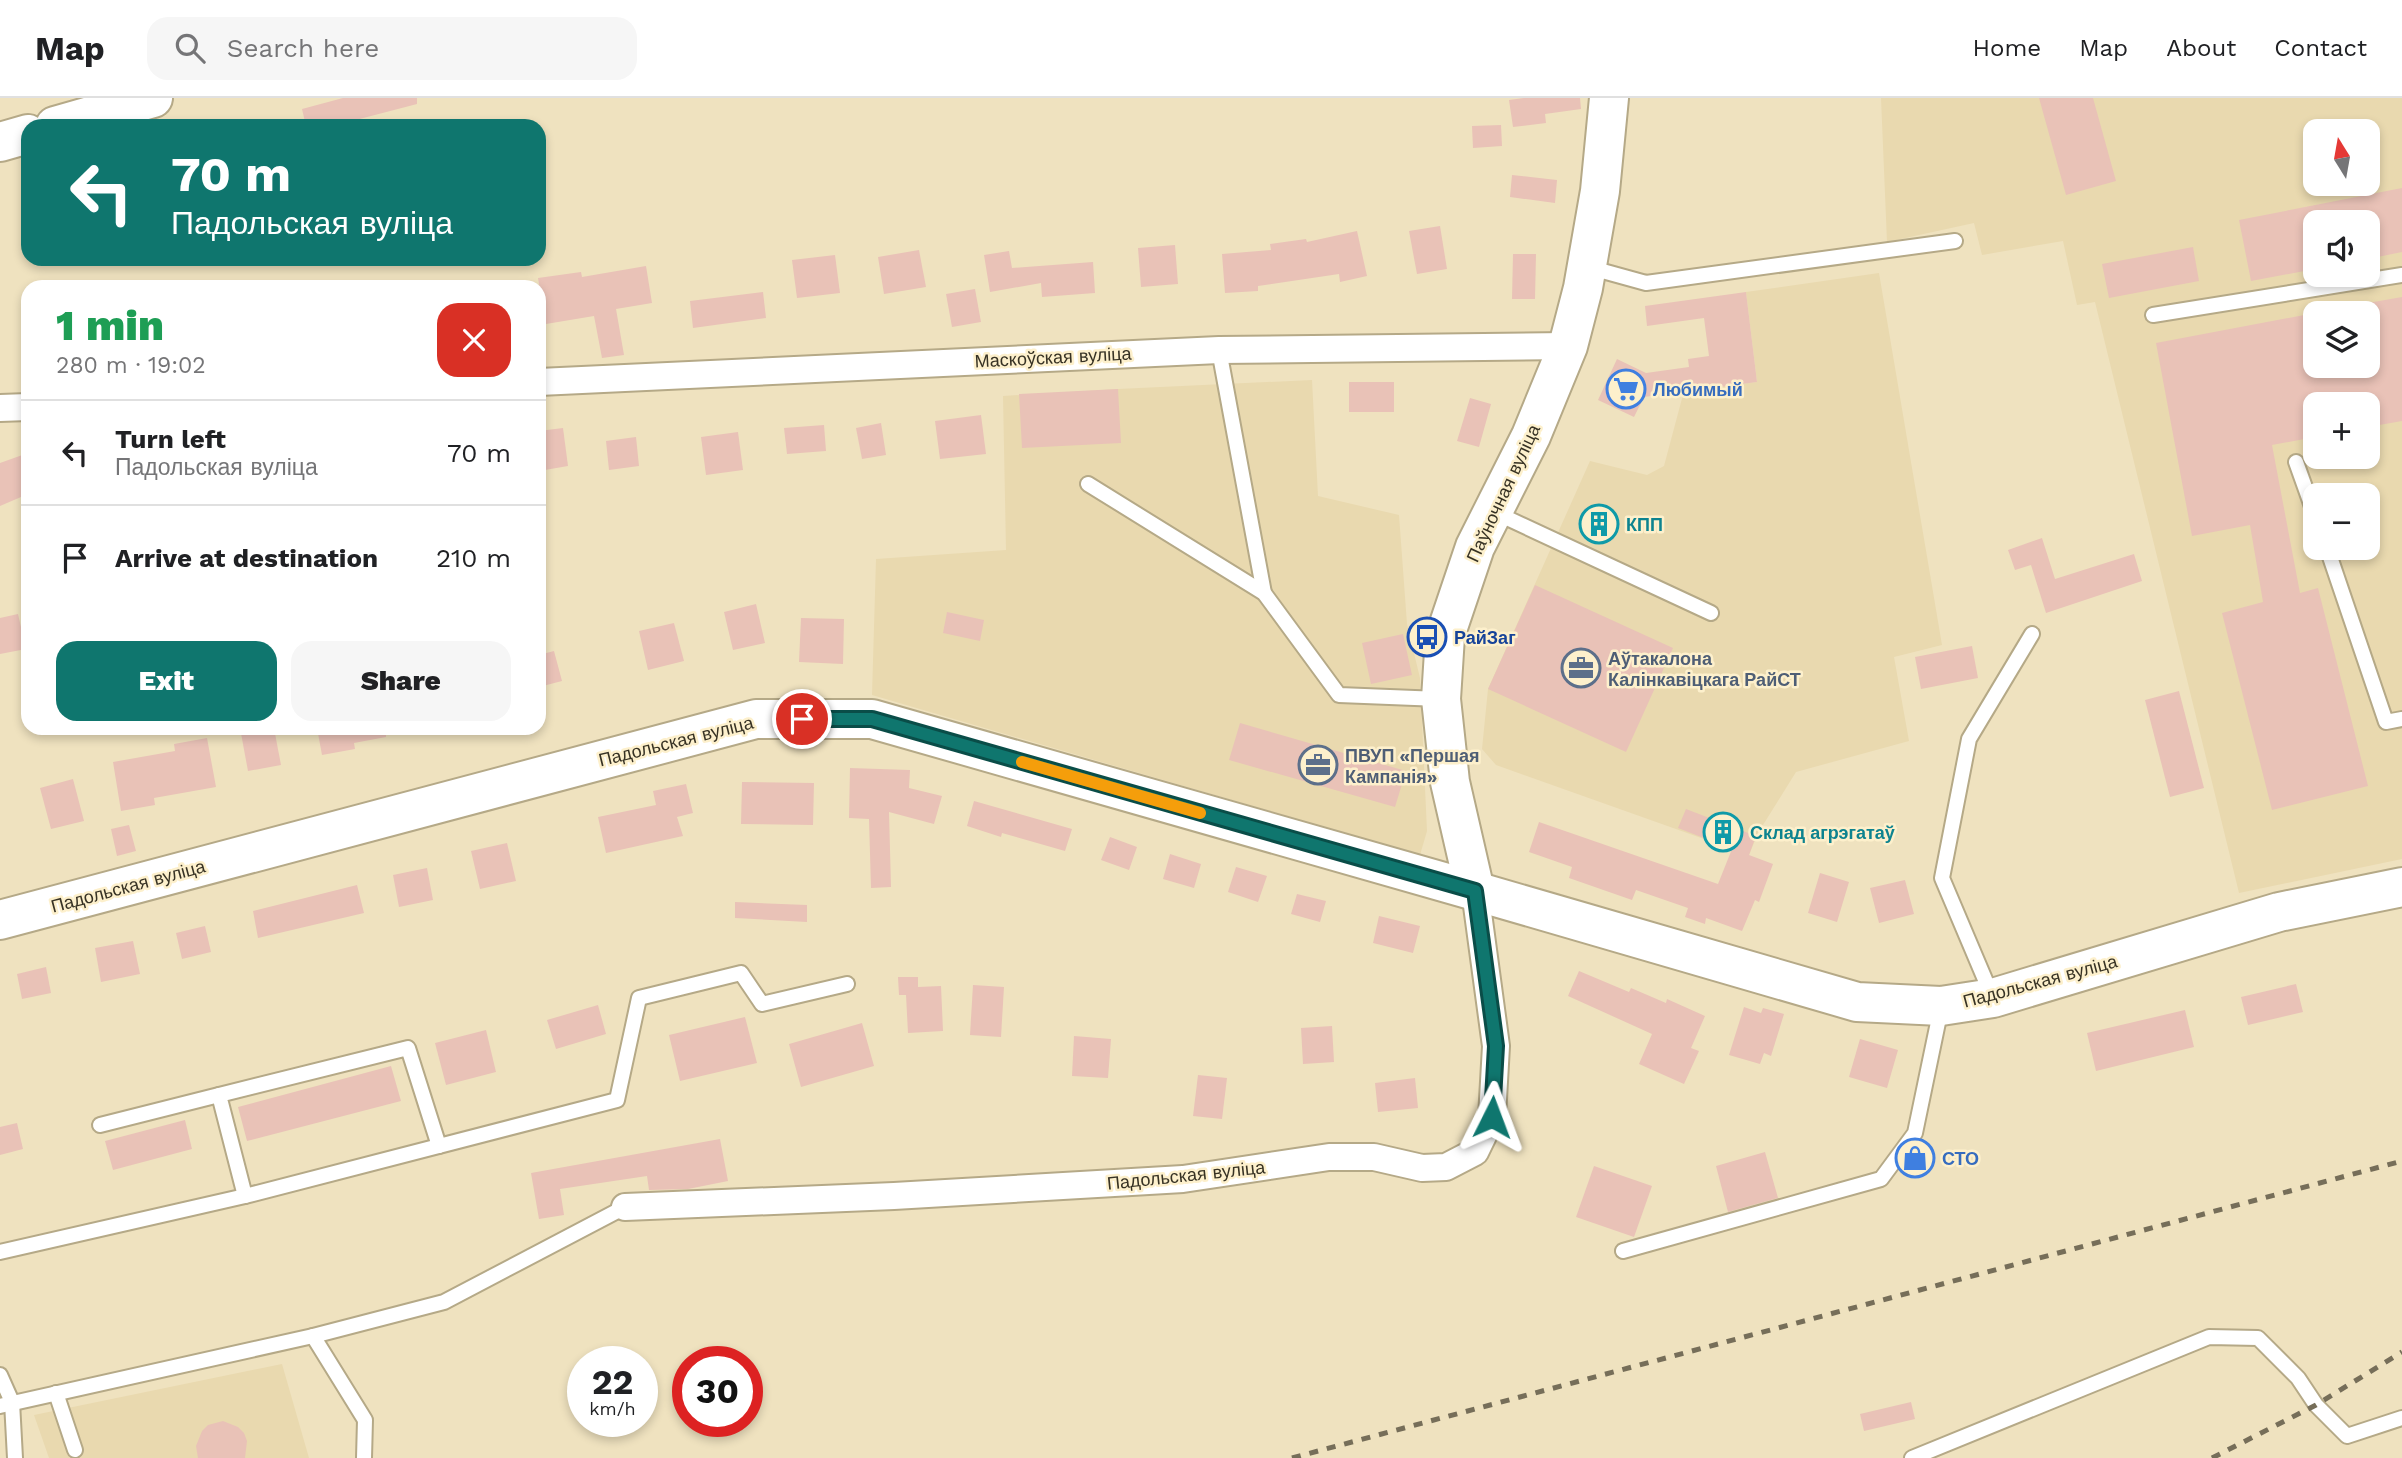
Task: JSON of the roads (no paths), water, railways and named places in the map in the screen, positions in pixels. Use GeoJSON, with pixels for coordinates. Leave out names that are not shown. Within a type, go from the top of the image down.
{"type":"FeatureCollection","features":[{"type":"Feature","properties":{"kind":"main road"},"geometry":{"type":"LineString","coordinates":[[80,119],[153,98]]}},
{"type":"Feature","properties":{"kind":"main road","name":"Паўночная вуліца"},"geometry":{"type":"LineString","coordinates":[[1475,891],[1450,782],[1441,699],[1445,636],[1475,547],[1531,436],[1568,346],[1587,266],[1600,191],[1609,98]]}},
{"type":"Feature","properties":{"kind":"main road"},"geometry":{"type":"LineString","coordinates":[[0,142],[21,136]]}},
{"type":"Feature","properties":{"kind":"main road","name":"Падольская вуліца"},"geometry":{"type":"LineString","coordinates":[[0,920],[756,719],[872,719],[1857,1002],[1941,1006],[1993,998],[2279,912],[2402,887]]}},
{"type":"Feature","properties":{"kind":"street","name":"Маскоўская вуліца"},"geometry":{"type":"LineString","coordinates":[[546,382],[1219,349],[1568,346]]}},
{"type":"Feature","properties":{"kind":"street"},"geometry":{"type":"LineString","coordinates":[[0,408],[21,407]]}},
{"type":"Feature","properties":{"kind":"street","name":"Падольская вуліца"},"geometry":{"type":"LineString","coordinates":[[625,1207],[894,1196],[1184,1179],[1329,1157],[1374,1157],[1422,1168],[1446,1167],[1475,1152],[1492,1117],[1496,1046],[1475,891]]}},
{"type":"Feature","properties":{"kind":"lane"},"geometry":{"type":"LineString","coordinates":[[1587,266],[1646,283],[1955,241]]}},
{"type":"Feature","properties":{"kind":"lane"},"geometry":{"type":"LineString","coordinates":[[2153,316],[2402,275]]}},
{"type":"Feature","properties":{"kind":"lane"},"geometry":{"type":"LineString","coordinates":[[1219,349],[1265,593]]}},
{"type":"Feature","properties":{"kind":"lane"},"geometry":{"type":"LineString","coordinates":[[2296,462],[2304,483]]}},
{"type":"Feature","properties":{"kind":"lane"},"geometry":{"type":"LineString","coordinates":[[1088,484],[1265,593],[1339,695],[1441,699]]}},
{"type":"Feature","properties":{"kind":"lane"},"geometry":{"type":"LineString","coordinates":[[1493,511],[1711,613]]}},
{"type":"Feature","properties":{"kind":"lane"},"geometry":{"type":"LineString","coordinates":[[2331,560],[2386,722],[2402,719]]}},
{"type":"Feature","properties":{"kind":"lane"},"geometry":{"type":"LineString","coordinates":[[1993,998],[1942,878],[1969,739],[2032,634]]}},
{"type":"Feature","properties":{"kind":"lane"},"geometry":{"type":"LineString","coordinates":[[0,1252],[245,1195],[617,1100],[639,998],[741,973],[762,1004],[847,984]]}},
{"type":"Feature","properties":{"kind":"lane"},"geometry":{"type":"LineString","coordinates":[[1623,1251],[1881,1180],[1915,1133],[1941,1006]]}},
{"type":"Feature","properties":{"kind":"lane"},"geometry":{"type":"LineString","coordinates":[[100,1125],[408,1048],[439,1146]]}},
{"type":"Feature","properties":{"kind":"lane"},"geometry":{"type":"LineString","coordinates":[[219,1095],[245,1195]]}},
{"type":"Feature","properties":{"kind":"lane"},"geometry":{"type":"LineString","coordinates":[[6,1404],[313,1336],[444,1302],[625,1207]]}},
{"type":"Feature","properties":{"kind":"lane"},"geometry":{"type":"LineString","coordinates":[[313,1336],[365,1420],[364,1458]]}},
{"type":"Feature","properties":{"kind":"lane"},"geometry":{"type":"LineString","coordinates":[[1912,1458],[2209,1337],[2258,1338],[2298,1378],[2316,1405],[2347,1436],[2402,1418]]}},
{"type":"Feature","properties":{"kind":"lane"},"geometry":{"type":"LineString","coordinates":[[0,1375],[15,1458]]}},
{"type":"Feature","properties":{"kind":"lane"},"geometry":{"type":"LineString","coordinates":[[56,1393],[75,1450]]}},
{"type":"Feature","properties":{"kind":"railway"},"geometry":{"type":"LineString","coordinates":[[1292,1458],[2402,1161]]}},
{"type":"Feature","properties":{"kind":"railway"},"geometry":{"type":"LineString","coordinates":[[2212,1458],[2316,1405],[2402,1352]]}},
{"type":"Feature","properties":{"kind":"place","name":"Любимый"},"geometry":{"type":"Point","coordinates":[1626,389]}},
{"type":"Feature","properties":{"kind":"place","name":"КПП"},"geometry":{"type":"Point","coordinates":[1599,524]}},
{"type":"Feature","properties":{"kind":"place","name":"РайЗаг"},"geometry":{"type":"Point","coordinates":[1427,637]}},
{"type":"Feature","properties":{"kind":"place","name":"Аўтакалона Калінкавіцкага РайСТ"},"geometry":{"type":"Point","coordinates":[1581,668]}},
{"type":"Feature","properties":{"kind":"place","name":"ПВУП «Першая Кампанія»"},"geometry":{"type":"Point","coordinates":[1318,765]}},
{"type":"Feature","properties":{"kind":"place","name":"Склад агрэгатаў"},"geometry":{"type":"Point","coordinates":[1723,832]}},
{"type":"Feature","properties":{"kind":"place","name":"СТО"},"geometry":{"type":"Point","coordinates":[1915,1158]}}]}
